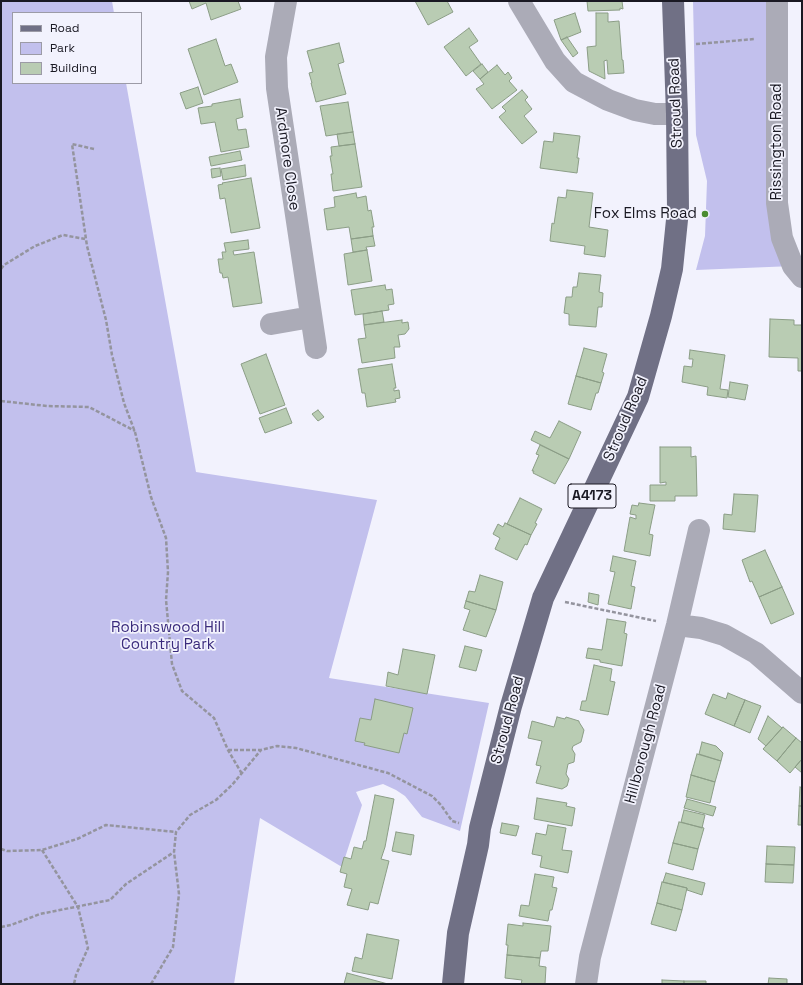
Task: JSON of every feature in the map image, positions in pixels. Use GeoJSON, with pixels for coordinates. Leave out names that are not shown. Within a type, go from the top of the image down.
{"type":"FeatureCollection","features":[{"type":"Feature","properties":{"kind":"main road","name":"Stroud Road"},"geometry":{"type":"LineString","coordinates":[[453,984],[458,933],[478,845],[480,828],[511,706],[543,598],[638,398],[661,316],[672,269],[678,210],[674,1]]}},
{"type":"Feature","properties":{"kind":"street","name":"Ardmore Close"},"geometry":{"type":"LineString","coordinates":[[286,1],[276,57],[277,88],[316,348]]}},
{"type":"Feature","properties":{"kind":"street"},"geometry":{"type":"LineString","coordinates":[[519,1],[556,61],[574,82],[608,100],[635,110],[655,114],[677,114]]}},
{"type":"Feature","properties":{"kind":"street","name":"Rissington Road"},"geometry":{"type":"LineString","coordinates":[[777,1],[777,203],[782,238],[793,266],[802,277]]}},
{"type":"Feature","properties":{"kind":"street"},"geometry":{"type":"LineString","coordinates":[[271,324],[311,317]]}},
{"type":"Feature","properties":{"kind":"street","name":"Hillborough Road"},"geometry":{"type":"LineString","coordinates":[[586,984],[590,957],[677,625],[699,530]]}},
{"type":"Feature","properties":{"kind":"street"},"geometry":{"type":"LineString","coordinates":[[677,625],[701,628],[724,635],[756,653],[802,693]]}},
{"type":"Feature","properties":{"kind":"path"},"geometry":{"type":"LineString","coordinates":[[674,47],[687,47],[696,44],[777,37]]}},
{"type":"Feature","properties":{"kind":"path"},"geometry":{"type":"LineString","coordinates":[[94,150],[72,144],[85,239],[106,320],[112,355],[124,403],[136,432],[151,497],[166,538],[168,572],[166,600],[172,664],[182,691],[214,718],[228,750],[242,774]]}},
{"type":"Feature","properties":{"kind":"path"},"geometry":{"type":"LineString","coordinates":[[1,269],[2,265],[35,246],[63,235],[85,239]]}},
{"type":"Feature","properties":{"kind":"path"},"geometry":{"type":"LineString","coordinates":[[1,401],[47,406],[90,407],[136,432]]}},
{"type":"Feature","properties":{"kind":"path"},"geometry":{"type":"LineString","coordinates":[[543,598],[677,625]]}},
{"type":"Feature","properties":{"kind":"path"},"geometry":{"type":"LineString","coordinates":[[228,750],[262,750],[277,746],[296,748],[388,773],[432,796],[441,805],[452,821],[480,828]]}},
{"type":"Feature","properties":{"kind":"path"},"geometry":{"type":"LineString","coordinates":[[151,984],[173,947],[179,894],[174,852],[176,832],[190,815],[216,800],[232,785],[262,750]]}},
{"type":"Feature","properties":{"kind":"path"},"geometry":{"type":"LineString","coordinates":[[1,849],[7,851],[42,850],[77,839],[106,825],[176,832]]}},
{"type":"Feature","properties":{"kind":"path"},"geometry":{"type":"LineString","coordinates":[[42,850],[78,907],[88,948],[76,975],[74,984]]}},
{"type":"Feature","properties":{"kind":"path"},"geometry":{"type":"LineString","coordinates":[[1,927],[40,914],[110,900],[126,884],[174,852]]}},
{"type":"Feature","properties":{"kind":"green space","name":"Robinswood Hill Country Park"},"geometry":{"type":"Polygon","coordinates":[[[1,1],[112,1],[114,12],[12,12],[12,84],[126,84],[196,472],[377,500],[329,678],[489,703],[460,831],[422,817],[405,796],[383,784],[359,791],[356,792],[362,805],[342,867],[260,818],[234,984],[1,984],[1,1]]]}},
{"type":"Feature","properties":{"kind":"green space"},"geometry":{"type":"Polygon","coordinates":[[[693,1],[777,1],[777,203],[793,266],[696,270],[705,236],[707,181],[696,135],[693,1]]]}},
{"type":"Feature","properties":{"kind":"building"},"geometry":{"type":"Polygon","coordinates":[[[189,1],[238,1],[241,9],[211,20],[206,3],[192,9],[189,1]]]}},
{"type":"Feature","properties":{"kind":"building"},"geometry":{"type":"Polygon","coordinates":[[[415,1],[447,1],[453,12],[428,25],[415,1]]]}},
{"type":"Feature","properties":{"kind":"building"},"geometry":{"type":"Polygon","coordinates":[[[587,1],[622,1],[623,9],[588,11],[587,1]]]}},
{"type":"Feature","properties":{"kind":"building"},"geometry":{"type":"Polygon","coordinates":[[[575,13],[581,32],[561,40],[554,20],[575,13]]]}},
{"type":"Feature","properties":{"kind":"building"},"geometry":{"type":"Polygon","coordinates":[[[596,13],[608,13],[608,22],[619,21],[624,73],[608,74],[607,60],[604,61],[605,79],[589,71],[587,47],[596,46],[596,13]]]}},
{"type":"Feature","properties":{"kind":"building"},"geometry":{"type":"Polygon","coordinates":[[[469,28],[478,41],[469,47],[481,64],[466,76],[444,47],[469,28]]]}},
{"type":"Feature","properties":{"kind":"building"},"geometry":{"type":"Polygon","coordinates":[[[567,37],[578,53],[573,57],[561,40],[567,37]]]}},
{"type":"Feature","properties":{"kind":"building"},"geometry":{"type":"Polygon","coordinates":[[[216,39],[225,66],[231,64],[238,82],[204,95],[188,49],[216,39]]]}},
{"type":"Feature","properties":{"kind":"building"},"geometry":{"type":"Polygon","coordinates":[[[339,43],[344,62],[338,64],[346,94],[316,102],[309,73],[313,72],[307,51],[339,43]]]}},
{"type":"Feature","properties":{"kind":"building"},"geometry":{"type":"Polygon","coordinates":[[[482,64],[488,72],[480,79],[473,71],[482,64]]]}},
{"type":"Feature","properties":{"kind":"building"},"geometry":{"type":"Polygon","coordinates":[[[497,65],[505,75],[508,72],[512,78],[509,81],[517,90],[492,109],[476,89],[484,84],[480,79],[497,65]]]}},
{"type":"Feature","properties":{"kind":"building"},"geometry":{"type":"Polygon","coordinates":[[[198,87],[203,103],[186,109],[180,93],[198,87]]]}},
{"type":"Feature","properties":{"kind":"building"},"geometry":{"type":"Polygon","coordinates":[[[522,90],[528,97],[525,100],[532,109],[524,116],[537,132],[522,144],[499,117],[506,111],[502,107],[522,90]]]}},
{"type":"Feature","properties":{"kind":"building"},"geometry":{"type":"Polygon","coordinates":[[[240,99],[243,117],[236,119],[238,130],[246,129],[249,147],[221,152],[215,122],[201,124],[198,108],[240,99]]]}},
{"type":"Feature","properties":{"kind":"building"},"geometry":{"type":"Polygon","coordinates":[[[348,102],[353,132],[326,136],[320,106],[348,102]]]}},
{"type":"Feature","properties":{"kind":"building"},"geometry":{"type":"Polygon","coordinates":[[[353,132],[355,144],[339,146],[337,134],[353,132]]]}},
{"type":"Feature","properties":{"kind":"building"},"geometry":{"type":"Polygon","coordinates":[[[554,133],[580,136],[577,158],[579,158],[577,173],[540,168],[544,141],[553,142],[554,133]]]}},
{"type":"Feature","properties":{"kind":"building"},"geometry":{"type":"Polygon","coordinates":[[[355,144],[362,187],[333,191],[331,174],[333,174],[330,156],[332,156],[331,147],[355,144]]]}},
{"type":"Feature","properties":{"kind":"building"},"geometry":{"type":"Polygon","coordinates":[[[240,151],[242,160],[211,166],[209,157],[240,151]]]}},
{"type":"Feature","properties":{"kind":"building"},"geometry":{"type":"Polygon","coordinates":[[[245,165],[246,176],[223,180],[221,169],[245,165]]]}},
{"type":"Feature","properties":{"kind":"building"},"geometry":{"type":"Polygon","coordinates":[[[220,168],[221,176],[212,178],[211,169],[220,168]]]}},
{"type":"Feature","properties":{"kind":"building"},"geometry":{"type":"Polygon","coordinates":[[[251,178],[260,228],[231,233],[225,198],[220,199],[218,185],[251,178]]]}},
{"type":"Feature","properties":{"kind":"building"},"geometry":{"type":"Polygon","coordinates":[[[567,190],[593,193],[589,227],[608,230],[605,257],[584,254],[585,246],[550,241],[552,223],[554,224],[558,197],[566,198],[567,190]]]}},
{"type":"Feature","properties":{"kind":"building"},"geometry":{"type":"Polygon","coordinates":[[[356,193],[357,198],[366,196],[368,211],[371,210],[374,227],[372,227],[373,236],[351,239],[349,227],[327,230],[324,209],[335,207],[334,197],[356,193]]]}},
{"type":"Feature","properties":{"kind":"building"},"geometry":{"type":"Polygon","coordinates":[[[373,236],[375,246],[366,247],[367,250],[353,252],[351,239],[373,236]]]}},
{"type":"Feature","properties":{"kind":"building"},"geometry":{"type":"Polygon","coordinates":[[[248,240],[249,249],[233,251],[234,255],[254,252],[262,303],[233,307],[228,277],[223,278],[222,273],[220,273],[218,259],[223,259],[222,252],[226,252],[224,243],[248,240]]]}},
{"type":"Feature","properties":{"kind":"building"},"geometry":{"type":"Polygon","coordinates":[[[367,250],[372,281],[348,285],[344,254],[367,250]]]}},
{"type":"Feature","properties":{"kind":"building"},"geometry":{"type":"Polygon","coordinates":[[[579,273],[601,275],[599,292],[603,293],[602,307],[598,307],[596,327],[569,325],[569,314],[564,313],[566,297],[572,297],[573,287],[577,287],[579,273]]]}},
{"type":"Feature","properties":{"kind":"building"},"geometry":{"type":"Polygon","coordinates":[[[385,285],[386,290],[392,289],[394,304],[388,305],[389,310],[355,315],[351,290],[385,285]]]}},
{"type":"Feature","properties":{"kind":"building"},"geometry":{"type":"Polygon","coordinates":[[[382,311],[384,322],[364,325],[363,314],[382,311]]]}},
{"type":"Feature","properties":{"kind":"building"},"geometry":{"type":"Polygon","coordinates":[[[770,319],[794,320],[794,325],[802,325],[802,371],[798,371],[798,358],[769,357],[770,319]]]}},
{"type":"Feature","properties":{"kind":"building"},"geometry":{"type":"Polygon","coordinates":[[[402,320],[402,323],[408,322],[409,329],[405,334],[398,335],[400,347],[394,347],[395,358],[362,363],[358,339],[366,338],[364,325],[402,320]]]}},
{"type":"Feature","properties":{"kind":"building"},"geometry":{"type":"Polygon","coordinates":[[[584,348],[607,354],[602,372],[604,373],[601,383],[576,376],[584,348]]]}},
{"type":"Feature","properties":{"kind":"building"},"geometry":{"type":"Polygon","coordinates":[[[690,350],[725,355],[720,389],[728,390],[727,398],[707,395],[708,387],[682,382],[684,366],[692,367],[693,359],[689,359],[690,350]]]}},
{"type":"Feature","properties":{"kind":"building"},"geometry":{"type":"Polygon","coordinates":[[[266,354],[285,405],[260,414],[241,364],[266,354]]]}},
{"type":"Feature","properties":{"kind":"building"},"geometry":{"type":"Polygon","coordinates":[[[392,364],[396,388],[394,388],[394,391],[399,390],[400,398],[395,399],[396,402],[367,407],[365,393],[362,393],[358,369],[392,364]]]}},
{"type":"Feature","properties":{"kind":"building"},"geometry":{"type":"Polygon","coordinates":[[[576,376],[601,383],[598,393],[596,393],[591,410],[568,404],[576,376]]]}},
{"type":"Feature","properties":{"kind":"building"},"geometry":{"type":"Polygon","coordinates":[[[730,382],[748,385],[745,400],[728,397],[730,382]]]}},
{"type":"Feature","properties":{"kind":"building"},"geometry":{"type":"Polygon","coordinates":[[[286,408],[292,423],[265,433],[259,418],[286,408]]]}},
{"type":"Feature","properties":{"kind":"building"},"geometry":{"type":"Polygon","coordinates":[[[318,410],[324,417],[318,421],[312,414],[318,410]]]}},
{"type":"Feature","properties":{"kind":"building"},"geometry":{"type":"Polygon","coordinates":[[[559,421],[581,432],[569,459],[531,440],[535,431],[550,438],[559,421]]]}},
{"type":"Feature","properties":{"kind":"building"},"geometry":{"type":"Polygon","coordinates":[[[540,445],[569,459],[555,484],[533,473],[534,471],[532,471],[539,455],[536,454],[540,445]]]}},
{"type":"Feature","properties":{"kind":"building"},"geometry":{"type":"Polygon","coordinates":[[[660,447],[691,447],[691,457],[696,456],[697,496],[675,496],[675,501],[650,501],[650,485],[666,485],[666,482],[660,483],[660,447]]]}},
{"type":"Feature","properties":{"kind":"building"},"geometry":{"type":"Polygon","coordinates":[[[734,494],[758,495],[755,532],[723,529],[724,514],[732,515],[734,494]]]}},
{"type":"Feature","properties":{"kind":"building"},"geometry":{"type":"Polygon","coordinates":[[[520,498],[542,509],[535,523],[537,524],[531,535],[507,524],[520,498]]]}},
{"type":"Feature","properties":{"kind":"building"},"geometry":{"type":"Polygon","coordinates":[[[639,503],[655,505],[649,534],[653,535],[650,556],[624,551],[630,517],[636,519],[636,515],[630,514],[632,505],[638,506],[639,503]]]}},
{"type":"Feature","properties":{"kind":"building"},"geometry":{"type":"Polygon","coordinates":[[[505,523],[531,535],[527,545],[525,544],[517,560],[495,549],[500,538],[493,534],[498,524],[503,527],[505,523]]]}},
{"type":"Feature","properties":{"kind":"building"},"geometry":{"type":"Polygon","coordinates":[[[765,550],[782,587],[759,597],[752,581],[750,582],[742,560],[765,550]]]}},
{"type":"Feature","properties":{"kind":"building"},"geometry":{"type":"Polygon","coordinates":[[[613,556],[636,561],[631,586],[635,587],[631,609],[608,604],[615,572],[610,571],[613,556]]]}},
{"type":"Feature","properties":{"kind":"building"},"geometry":{"type":"Polygon","coordinates":[[[480,575],[503,582],[496,610],[466,601],[469,591],[475,592],[480,575]]]}},
{"type":"Feature","properties":{"kind":"building"},"geometry":{"type":"Polygon","coordinates":[[[782,587],[794,614],[771,624],[759,597],[782,587]]]}},
{"type":"Feature","properties":{"kind":"building"},"geometry":{"type":"Polygon","coordinates":[[[589,593],[599,595],[598,605],[588,602],[589,593]]]}},
{"type":"Feature","properties":{"kind":"building"},"geometry":{"type":"Polygon","coordinates":[[[466,601],[496,610],[486,637],[463,630],[470,610],[464,608],[466,601]]]}},
{"type":"Feature","properties":{"kind":"building"},"geometry":{"type":"Polygon","coordinates":[[[607,619],[626,622],[624,633],[627,634],[622,666],[586,658],[588,648],[602,650],[607,619]]]}},
{"type":"Feature","properties":{"kind":"building"},"geometry":{"type":"Polygon","coordinates":[[[465,646],[482,650],[476,671],[459,667],[465,646]]]}},
{"type":"Feature","properties":{"kind":"building"},"geometry":{"type":"Polygon","coordinates":[[[403,649],[435,655],[427,694],[386,686],[388,672],[398,675],[403,649]]]}},
{"type":"Feature","properties":{"kind":"building"},"geometry":{"type":"Polygon","coordinates":[[[594,665],[612,669],[610,681],[615,682],[608,715],[580,710],[582,701],[586,701],[594,665]]]}},
{"type":"Feature","properties":{"kind":"building"},"geometry":{"type":"Polygon","coordinates":[[[728,693],[745,700],[734,726],[705,714],[713,694],[726,699],[728,693]]]}},
{"type":"Feature","properties":{"kind":"building"},"geometry":{"type":"Polygon","coordinates":[[[375,699],[413,708],[407,734],[404,733],[399,753],[364,745],[365,743],[355,741],[360,718],[371,720],[375,699]]]}},
{"type":"Feature","properties":{"kind":"building"},"geometry":{"type":"Polygon","coordinates":[[[745,700],[761,706],[750,733],[734,726],[745,700]]]}},
{"type":"Feature","properties":{"kind":"building"},"geometry":{"type":"Polygon","coordinates":[[[768,716],[782,728],[766,746],[758,739],[768,716]]]}},
{"type":"Feature","properties":{"kind":"building"},"geometry":{"type":"Polygon","coordinates":[[[557,717],[565,719],[566,717],[579,721],[584,730],[581,742],[573,746],[572,749],[575,754],[574,762],[568,764],[566,774],[569,779],[567,786],[562,789],[536,783],[541,766],[536,765],[542,741],[528,738],[532,721],[554,727],[557,717]]]}},
{"type":"Feature","properties":{"kind":"building"},"geometry":{"type":"Polygon","coordinates":[[[783,727],[796,738],[777,761],[763,749],[783,727]]]}},
{"type":"Feature","properties":{"kind":"building"},"geometry":{"type":"Polygon","coordinates":[[[796,738],[802,743],[802,759],[790,773],[777,761],[796,738]]]}},
{"type":"Feature","properties":{"kind":"building"},"geometry":{"type":"Polygon","coordinates":[[[702,742],[716,746],[723,753],[721,761],[699,754],[702,742]]]}},
{"type":"Feature","properties":{"kind":"building"},"geometry":{"type":"Polygon","coordinates":[[[697,754],[721,761],[715,782],[691,775],[697,754]]]}},
{"type":"Feature","properties":{"kind":"building"},"geometry":{"type":"Polygon","coordinates":[[[802,759],[802,773],[795,767],[802,759]]]}},
{"type":"Feature","properties":{"kind":"building"},"geometry":{"type":"Polygon","coordinates":[[[691,775],[715,782],[710,803],[686,797],[691,775]]]}},
{"type":"Feature","properties":{"kind":"building"},"geometry":{"type":"Polygon","coordinates":[[[800,787],[802,788],[802,806],[799,806],[800,787]]]}},
{"type":"Feature","properties":{"kind":"building"},"geometry":{"type":"Polygon","coordinates":[[[375,795],[394,799],[385,847],[381,859],[389,861],[378,904],[370,902],[368,910],[347,905],[352,889],[344,887],[347,874],[340,872],[344,857],[351,859],[354,847],[362,849],[364,841],[366,841],[375,795]]]}},
{"type":"Feature","properties":{"kind":"building"},"geometry":{"type":"Polygon","coordinates":[[[537,798],[567,803],[566,806],[575,808],[572,826],[534,819],[537,798]]]}},
{"type":"Feature","properties":{"kind":"building"},"geometry":{"type":"Polygon","coordinates":[[[687,799],[716,807],[713,816],[684,808],[687,799]]]}},
{"type":"Feature","properties":{"kind":"building"},"geometry":{"type":"Polygon","coordinates":[[[799,806],[802,806],[802,825],[798,825],[799,806]]]}},
{"type":"Feature","properties":{"kind":"building"},"geometry":{"type":"Polygon","coordinates":[[[684,810],[705,815],[702,828],[681,822],[684,810]]]}},
{"type":"Feature","properties":{"kind":"building"},"geometry":{"type":"Polygon","coordinates":[[[679,822],[704,828],[698,849],[673,843],[679,822]]]}},
{"type":"Feature","properties":{"kind":"building"},"geometry":{"type":"Polygon","coordinates":[[[502,823],[519,826],[516,836],[500,833],[502,823]]]}},
{"type":"Feature","properties":{"kind":"building"},"geometry":{"type":"Polygon","coordinates":[[[548,825],[566,828],[562,850],[572,851],[568,873],[540,867],[542,856],[532,854],[536,833],[546,835],[548,825]]]}},
{"type":"Feature","properties":{"kind":"building"},"geometry":{"type":"Polygon","coordinates":[[[396,832],[414,835],[411,855],[392,851],[396,832]]]}},
{"type":"Feature","properties":{"kind":"building"},"geometry":{"type":"Polygon","coordinates":[[[673,843],[698,849],[693,870],[668,863],[673,843]]]}},
{"type":"Feature","properties":{"kind":"building"},"geometry":{"type":"Polygon","coordinates":[[[767,846],[795,847],[794,865],[766,864],[767,846]]]}},
{"type":"Feature","properties":{"kind":"building"},"geometry":{"type":"Polygon","coordinates":[[[766,864],[794,865],[793,883],[765,882],[766,864]]]}},
{"type":"Feature","properties":{"kind":"building"},"geometry":{"type":"Polygon","coordinates":[[[666,873],[705,883],[702,895],[687,890],[687,888],[663,882],[666,873]]]}},
{"type":"Feature","properties":{"kind":"building"},"geometry":{"type":"Polygon","coordinates":[[[535,874],[554,877],[552,887],[557,888],[548,921],[519,916],[521,905],[529,906],[535,874]]]}},
{"type":"Feature","properties":{"kind":"building"},"geometry":{"type":"Polygon","coordinates":[[[662,882],[687,888],[682,910],[657,903],[662,882]]]}},
{"type":"Feature","properties":{"kind":"building"},"geometry":{"type":"Polygon","coordinates":[[[657,903],[682,910],[676,931],[651,924],[657,903]]]}},
{"type":"Feature","properties":{"kind":"building"},"geometry":{"type":"Polygon","coordinates":[[[523,923],[551,926],[548,951],[541,951],[540,958],[507,955],[508,945],[506,945],[508,924],[523,926],[523,923]]]}},
{"type":"Feature","properties":{"kind":"building"},"geometry":{"type":"Polygon","coordinates":[[[367,934],[399,940],[392,979],[352,971],[355,957],[362,959],[367,934]]]}},
{"type":"Feature","properties":{"kind":"building"},"geometry":{"type":"Polygon","coordinates":[[[507,955],[540,958],[539,966],[546,967],[545,984],[521,984],[522,980],[505,978],[507,955]]]}},
{"type":"Feature","properties":{"kind":"building"},"geometry":{"type":"Polygon","coordinates":[[[347,973],[388,984],[344,984],[347,973]]]}},
{"type":"Feature","properties":{"kind":"building"},"geometry":{"type":"Polygon","coordinates":[[[769,978],[787,979],[787,984],[768,984],[769,978]]]}},
{"type":"Feature","properties":{"kind":"building"},"geometry":{"type":"Polygon","coordinates":[[[662,980],[684,981],[684,984],[662,984],[662,980]]]}},
{"type":"Feature","properties":{"kind":"building"},"geometry":{"type":"Polygon","coordinates":[[[684,981],[706,981],[706,984],[684,984],[684,981]]]}},
{"type":"Feature","properties":{"kind":"place","name":"Fox Elms Road"},"geometry":{"type":"Point","coordinates":[705,214]}}]}
